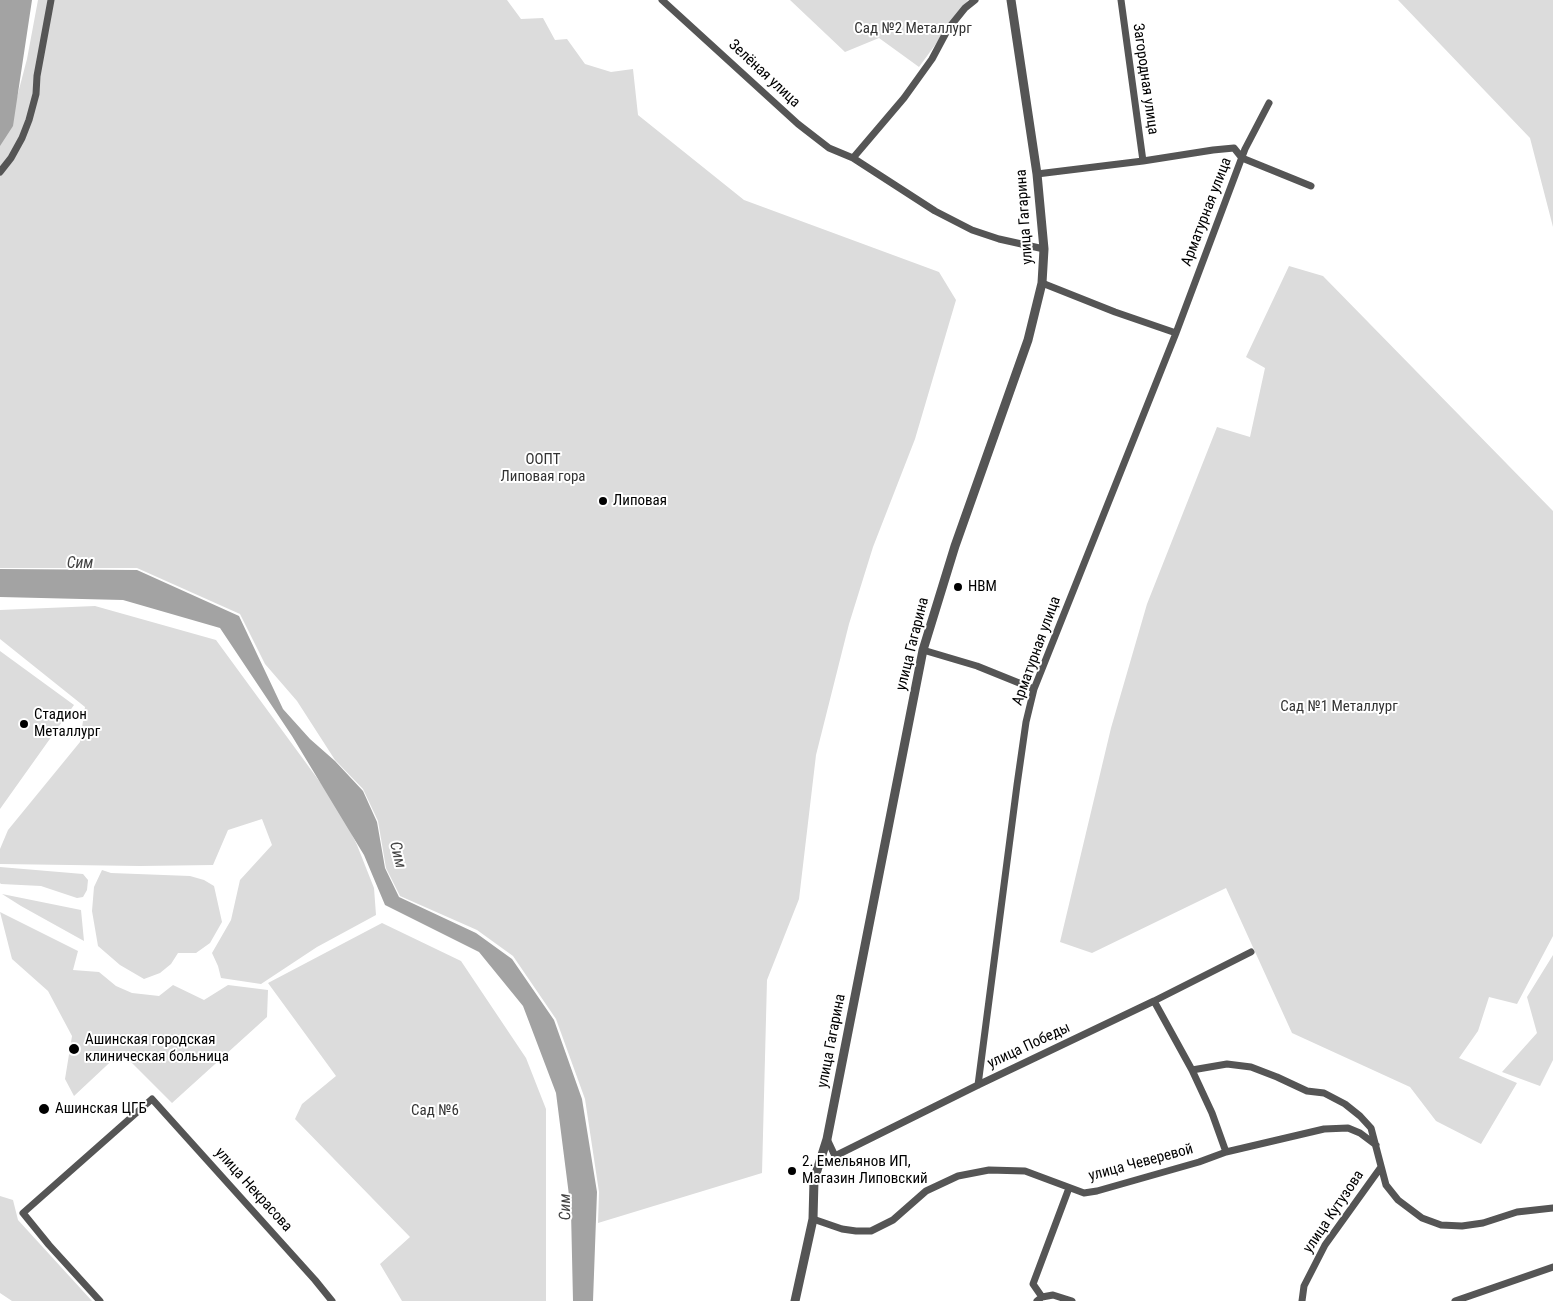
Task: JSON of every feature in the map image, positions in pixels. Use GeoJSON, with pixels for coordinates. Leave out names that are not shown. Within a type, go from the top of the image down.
{"type":"FeatureCollection","features":[{"type":"Feature","properties":{"kind":"street"},"geometry":{"type":"LineString","coordinates":[[0,172],[11,158],[29,120],[36,94],[37,76],[51,0]]}},
{"type":"Feature","properties":{"kind":"street","name":"Зелёная улица"},"geometry":{"type":"LineString","coordinates":[[662,0],[798,124],[829,148],[853,158],[936,211],[972,230],[999,239],[1044,249]]}},
{"type":"Feature","properties":{"kind":"street"},"geometry":{"type":"LineString","coordinates":[[853,158],[904,98],[932,59],[948,29],[965,8],[975,0]]}},
{"type":"Feature","properties":{"kind":"street","name":"улица Гагарина"},"geometry":{"type":"LineString","coordinates":[[795,1301],[813,1219],[814,1180],[827,1139],[923,650],[947,568],[1028,340],[1042,283],[1044,249],[1037,174],[1011,0]]}},
{"type":"Feature","properties":{"kind":"street","name":"Загородная улица"},"geometry":{"type":"LineString","coordinates":[[1121,0],[1143,161]]}},
{"type":"Feature","properties":{"kind":"street","name":"Арматурная улица"},"geometry":{"type":"LineString","coordinates":[[978,1085],[1017,785],[1026,722],[1034,689],[1176,333],[1245,149],[1269,103]]}},
{"type":"Feature","properties":{"kind":"street"},"geometry":{"type":"LineString","coordinates":[[1037,174],[1234,148],[1242,158],[1311,186]]}},
{"type":"Feature","properties":{"kind":"street"},"geometry":{"type":"LineString","coordinates":[[1042,283],[1115,312],[1176,333]]}},
{"type":"Feature","properties":{"kind":"street"},"geometry":{"type":"LineString","coordinates":[[923,650],[977,666],[1034,689]]}},
{"type":"Feature","properties":{"kind":"street","name":"улица Победы"},"geometry":{"type":"LineString","coordinates":[[827,1139],[835,1156],[978,1085],[1154,1002],[1251,952]]}},
{"type":"Feature","properties":{"kind":"street"},"geometry":{"type":"LineString","coordinates":[[1154,1002],[1192,1070],[1212,1113],[1226,1152]]}},
{"type":"Feature","properties":{"kind":"street"},"geometry":{"type":"LineString","coordinates":[[1192,1070],[1227,1064],[1251,1067],[1308,1092],[1324,1093],[1346,1104],[1371,1128],[1386,1186],[1398,1200],[1422,1218],[1441,1226],[1483,1223],[1517,1212],[1553,1208]]}},
{"type":"Feature","properties":{"kind":"street","name":"улица Некрасова"},"geometry":{"type":"LineString","coordinates":[[100,1301],[49,1245],[23,1213],[152,1099],[332,1301]]}},
{"type":"Feature","properties":{"kind":"street","name":"улица Чеверевой"},"geometry":{"type":"LineString","coordinates":[[813,1219],[856,1232],[871,1231],[893,1220],[926,1191],[958,1176],[989,1170],[1026,1171],[1084,1193],[1199,1162],[1226,1152],[1324,1129],[1348,1128],[1360,1133],[1376,1145]]}},
{"type":"Feature","properties":{"kind":"street","name":"улица Кутузова"},"geometry":{"type":"LineString","coordinates":[[1302,1301],[1304,1286],[1325,1245],[1381,1167]]}},
{"type":"Feature","properties":{"kind":"street"},"geometry":{"type":"LineString","coordinates":[[1069,1188],[1033,1284],[1040,1299],[1053,1295],[1072,1301]]}},
{"type":"Feature","properties":{"kind":"street"},"geometry":{"type":"LineString","coordinates":[[1455,1301],[1553,1266]]}},
{"type":"Feature","properties":{"kind":"green space","name":"ООПТ Липовая гора"},"geometry":{"type":"Polygon","coordinates":[[[38,0],[507,0],[521,19],[543,18],[555,40],[567,39],[585,64],[611,72],[633,69],[638,115],[744,200],[939,272],[956,300],[915,439],[873,547],[849,624],[816,755],[799,899],[767,980],[762,1173],[598,1223],[599,1192],[585,1099],[556,1019],[513,956],[477,930],[400,896],[386,868],[378,821],[363,789],[335,760],[297,701],[265,664],[240,614],[137,568],[0,568],[0,139],[11,120],[27,59],[38,0]]]}},
{"type":"Feature","properties":{"kind":"green space","name":"Сад №2 Металлург"},"geometry":{"type":"Polygon","coordinates":[[[790,0],[968,0],[919,67],[879,38],[845,52],[790,0]]]}},
{"type":"Feature","properties":{"kind":"green space"},"geometry":{"type":"Polygon","coordinates":[[[1398,0],[1553,0],[1553,227],[1530,138],[1398,0]]]}},
{"type":"Feature","properties":{"kind":"green space","name":"Сад №1 Металлург"},"geometry":{"type":"Polygon","coordinates":[[[1289,266],[1323,276],[1553,511],[1553,936],[1517,1004],[1489,997],[1478,1031],[1459,1058],[1517,1083],[1481,1144],[1436,1121],[1410,1087],[1292,1033],[1226,888],[1092,953],[1060,942],[1111,728],[1147,604],[1217,427],[1250,437],[1265,368],[1246,357],[1289,266]]]}},
{"type":"Feature","properties":{"kind":"green space"},"geometry":{"type":"Polygon","coordinates":[[[95,606],[216,640],[339,808],[357,845],[374,888],[376,915],[317,947],[261,984],[221,978],[212,953],[231,920],[240,880],[272,845],[262,819],[228,830],[213,865],[0,864],[0,849],[8,830],[80,742],[85,707],[0,639],[0,610],[95,606]]]}},
{"type":"Feature","properties":{"kind":"green space"},"geometry":{"type":"Polygon","coordinates":[[[0,651],[74,705],[0,809],[0,651]]]}},
{"type":"Feature","properties":{"kind":"green space"},"geometry":{"type":"Polygon","coordinates":[[[0,867],[83,874],[88,880],[87,890],[83,897],[77,898],[41,886],[1,884],[0,867]]]}},
{"type":"Feature","properties":{"kind":"green space"},"geometry":{"type":"Polygon","coordinates":[[[102,870],[111,873],[190,876],[204,880],[214,886],[222,922],[210,943],[196,953],[178,953],[171,964],[160,973],[144,979],[120,965],[98,946],[92,911],[94,887],[102,870]]]}},
{"type":"Feature","properties":{"kind":"green space"},"geometry":{"type":"Polygon","coordinates":[[[2,894],[81,910],[84,941],[21,906],[2,894]]]}},
{"type":"Feature","properties":{"kind":"green space"},"geometry":{"type":"Polygon","coordinates":[[[0,912],[78,951],[73,970],[99,972],[116,986],[132,993],[159,996],[173,985],[204,1000],[228,985],[268,990],[267,1017],[172,1103],[121,1052],[74,1096],[65,1079],[72,1036],[48,991],[12,959],[0,912]]]}},
{"type":"Feature","properties":{"kind":"green space","name":"Сад №6"},"geometry":{"type":"Polygon","coordinates":[[[382,923],[461,961],[526,1058],[546,1109],[546,1301],[402,1301],[380,1264],[410,1237],[295,1119],[302,1104],[336,1076],[268,983],[382,923]]]}},
{"type":"Feature","properties":{"kind":"green space"},"geometry":{"type":"Polygon","coordinates":[[[1553,955],[1553,1060],[1540,1086],[1502,1072],[1537,1033],[1527,997],[1553,955]]]}},
{"type":"Feature","properties":{"kind":"green space"},"geometry":{"type":"Polygon","coordinates":[[[0,1196],[13,1200],[18,1220],[92,1301],[12,1301],[0,1293],[0,1196]]]}},
{"type":"Feature","properties":{"kind":"shaded area"},"geometry":{"type":"Polygon","coordinates":[[[0,0],[32,0],[13,126],[0,146],[0,0]]]}},
{"type":"Feature","properties":{"kind":"shaded area"},"geometry":{"type":"Polygon","coordinates":[[[0,569],[137,570],[239,616],[283,709],[310,739],[335,761],[363,791],[377,822],[385,868],[399,897],[476,933],[512,959],[554,1020],[582,1099],[597,1192],[593,1301],[573,1301],[571,1211],[556,1093],[523,1006],[479,952],[385,905],[364,855],[292,736],[220,628],[123,600],[0,597],[0,569]]]}},
{"type":"Feature","properties":{"kind":"place","name":"Липовая"},"geometry":{"type":"Point","coordinates":[603,501]}},
{"type":"Feature","properties":{"kind":"place","name":"НВМ"},"geometry":{"type":"Point","coordinates":[958,587]}},
{"type":"Feature","properties":{"kind":"place","name":"Стадион Металлург"},"geometry":{"type":"Point","coordinates":[24,724]}},
{"type":"Feature","properties":{"kind":"place","name":"Ашинская городская клиническая больница"},"geometry":{"type":"Point","coordinates":[74,1049]}},
{"type":"Feature","properties":{"kind":"place","name":"Ашинская ЦГБ"},"geometry":{"type":"Point","coordinates":[44,1109]}},
{"type":"Feature","properties":{"kind":"place","name":"2. Емельянов ИП, Магазин Липовский"},"geometry":{"type":"Point","coordinates":[792,1171]}},
{"type":"Feature","properties":{"kind":"water label","name":"Сим"},"geometry":{"type":"Point","coordinates":[80,564]}},
{"type":"Feature","properties":{"kind":"water label","name":"Сим"},"geometry":{"type":"Point","coordinates":[397,855]}},
{"type":"Feature","properties":{"kind":"water label","name":"Сим"},"geometry":{"type":"Point","coordinates":[566,1207]}}]}
